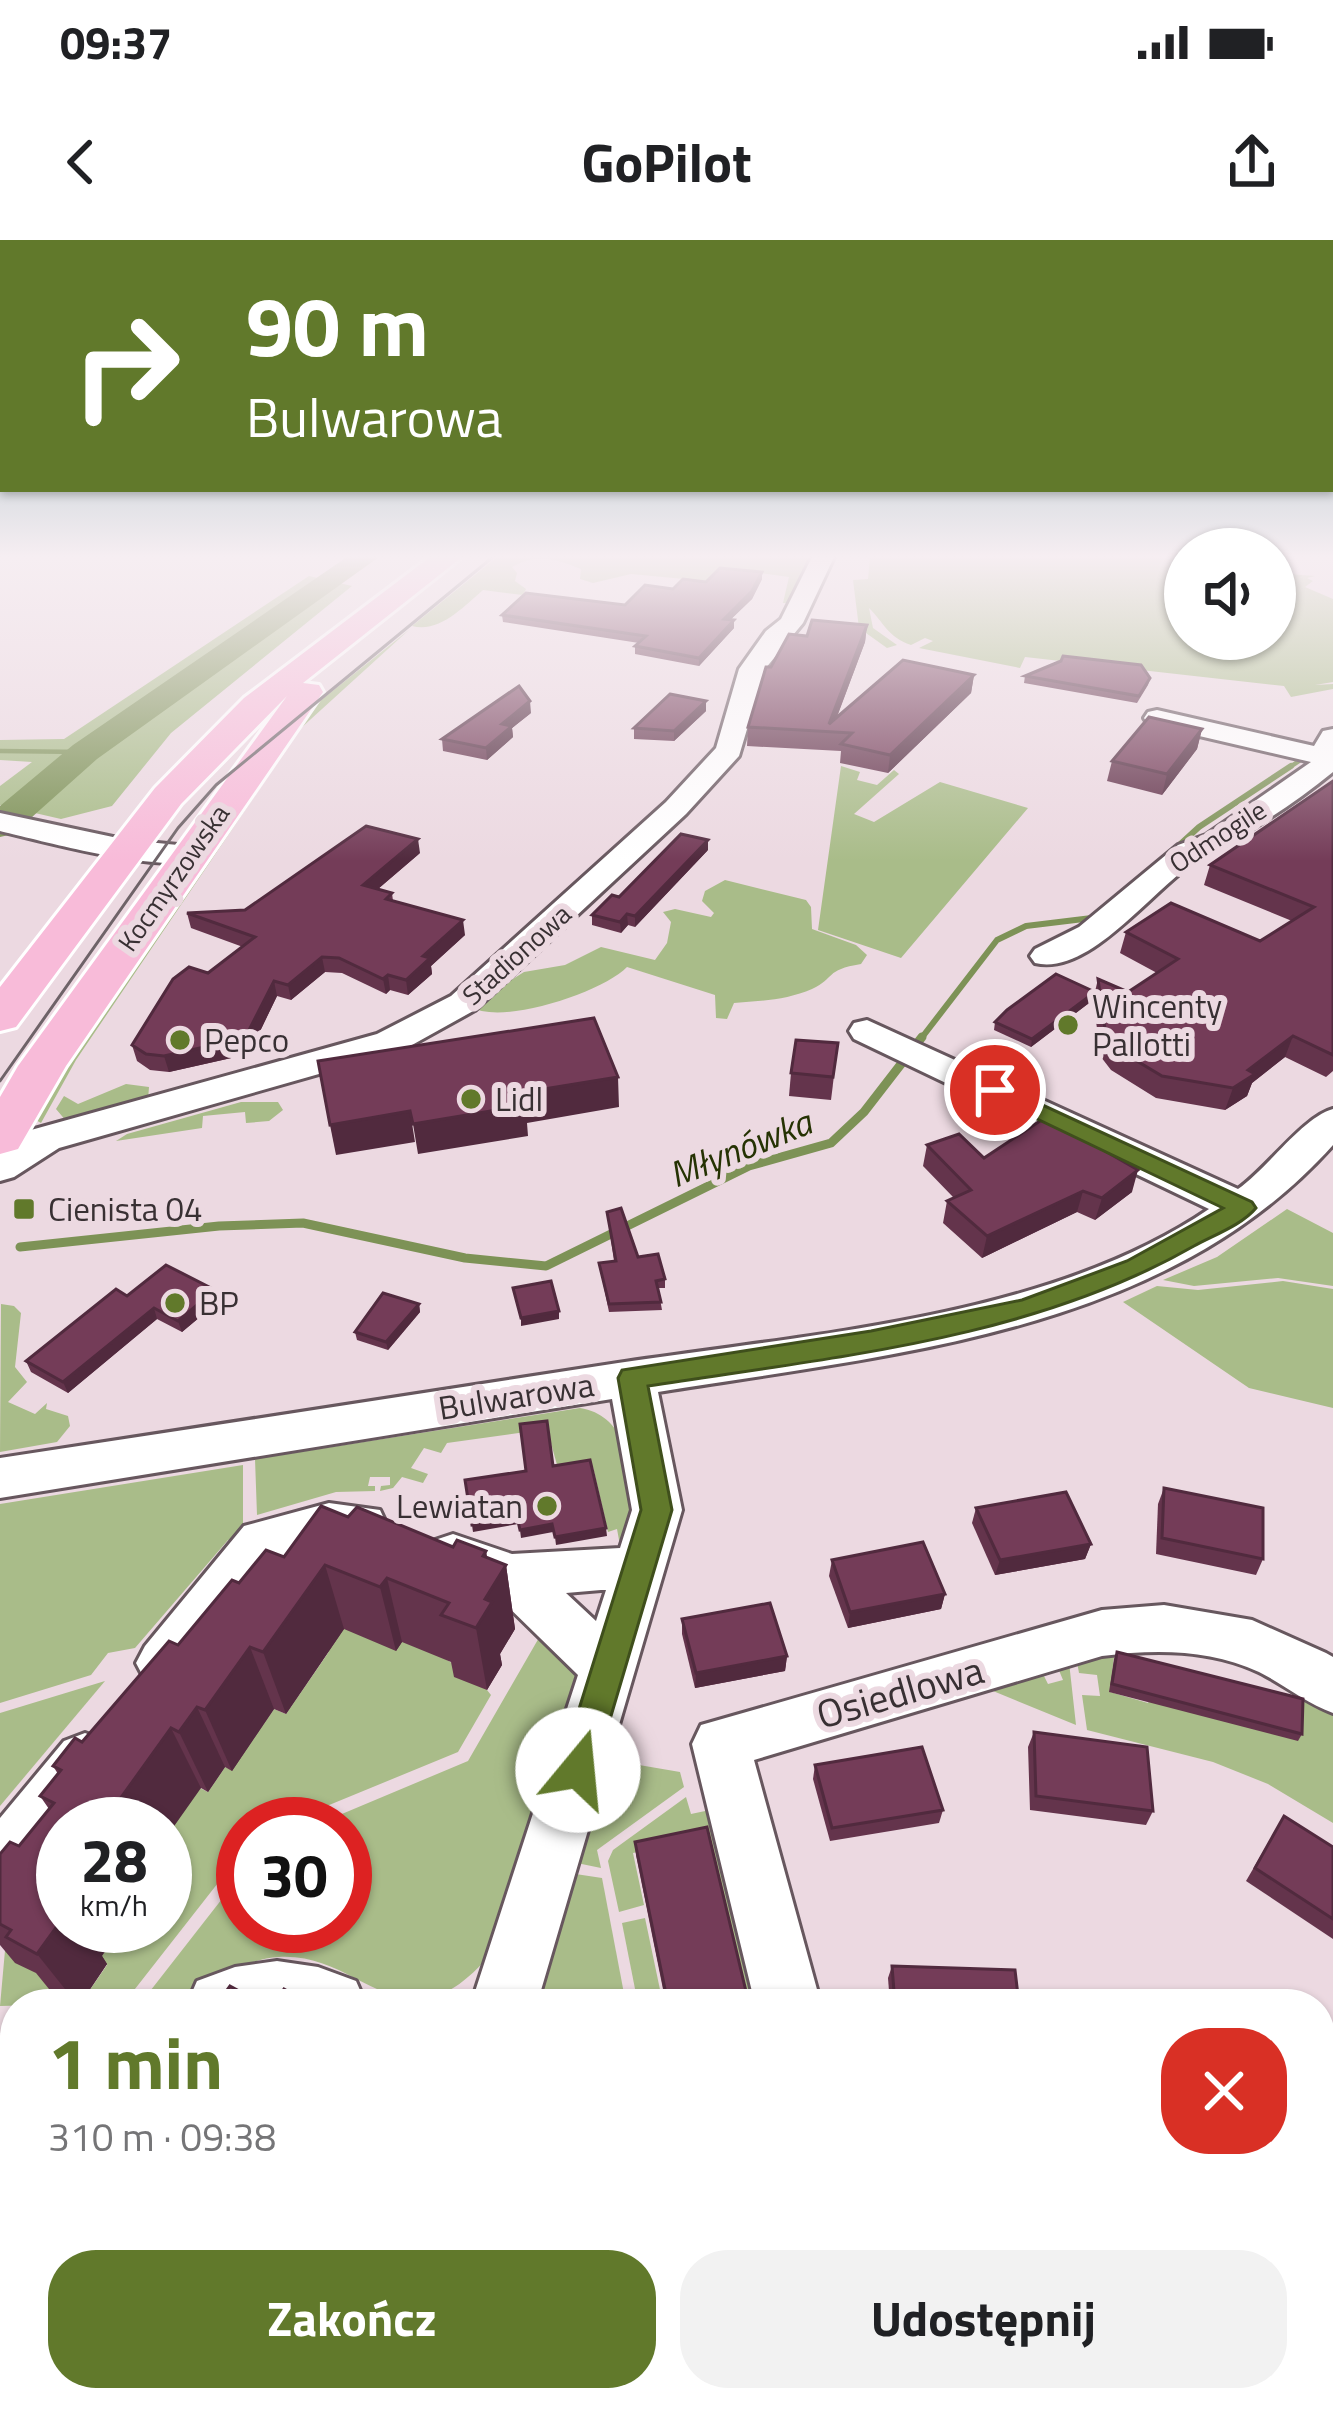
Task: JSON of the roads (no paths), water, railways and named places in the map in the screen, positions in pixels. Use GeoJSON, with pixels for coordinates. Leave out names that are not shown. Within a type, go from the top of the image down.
{"type":"FeatureCollection","features":[{"type":"Feature","properties":{"kind":"main road","name":"Kocmyrzowska"},"geometry":{"type":"LineString","coordinates":[[0,1017],[128,849],[233,728],[321,658]]}},
{"type":"Feature","properties":{"kind":"main road","name":"Kocmyrzowska"},"geometry":{"type":"LineString","coordinates":[[20,1128],[188,855],[336,658]]}},
{"type":"Feature","properties":{"kind":"street","name":"Stadionowa"},"geometry":{"type":"LineString","coordinates":[[0,1168],[20,1128],[390,1042],[464,1003],[661,823],[729,750],[752,669],[760,658]]}},
{"type":"Feature","properties":{"kind":"street"},"geometry":{"type":"LineString","coordinates":[[1157,718],[1322,752]]}},
{"type":"Feature","properties":{"kind":"street","name":"Odmogile"},"geometry":{"type":"LineString","coordinates":[[1047,956],[1107,923],[1189,852],[1217,841],[1322,752]]}},
{"type":"Feature","properties":{"kind":"street"},"geometry":{"type":"LineString","coordinates":[[0,822],[128,849],[188,855]]}},
{"type":"Feature","properties":{"kind":"street"},"geometry":{"type":"LineString","coordinates":[[881,1037],[1243,1208]]}},
{"type":"Feature","properties":{"kind":"street","name":"Bulwarowa"},"geometry":{"type":"LineString","coordinates":[[0,1478],[871,1341],[1026,1308],[1137,1268],[1243,1208],[1278,1181],[1333,1121]]}},
{"type":"Feature","properties":{"kind":"street"},"geometry":{"type":"LineString","coordinates":[[505,1989],[639,1570],[657,1497],[632,1378]]}},
{"type":"Feature","properties":{"kind":"street"},"geometry":{"type":"LineString","coordinates":[[0,1865],[262,1541],[314,1527],[357,1524],[512,1576],[585,1568],[639,1570]]}},
{"type":"Feature","properties":{"kind":"street"},"geometry":{"type":"LineString","coordinates":[[512,1576],[608,1667]]}},
{"type":"Feature","properties":{"kind":"street","name":"Osiedlowa"},"geometry":{"type":"LineString","coordinates":[[784,1989],[721,1744],[1102,1634],[1142,1627],[1203,1630],[1247,1642],[1333,1688]]}},
{"type":"Feature","properties":{"kind":"waterway"},"geometry":{"type":"LineString","coordinates":[[0,826],[85,752],[220,658]]}},
{"type":"Feature","properties":{"kind":"waterway"},"geometry":{"type":"LineString","coordinates":[[0,751],[85,752]]}},
{"type":"Feature","properties":{"kind":"waterway","name":"Młynówka"},"geometry":{"type":"LineString","coordinates":[[1287,769],[1308,755]]}},
{"type":"Feature","properties":{"kind":"waterway","name":"Młynówka"},"geometry":{"type":"LineString","coordinates":[[1175,849],[1199,827],[1291,766]]}},
{"type":"Feature","properties":{"kind":"waterway","name":"Młynówka"},"geometry":{"type":"LineString","coordinates":[[920,1040],[997,940],[1026,926],[1100,917]]}},
{"type":"Feature","properties":{"kind":"waterway","name":"Młynówka"},"geometry":{"type":"LineString","coordinates":[[20,1247],[219,1226],[303,1223],[465,1258],[546,1266],[749,1166],[831,1143],[864,1112],[922,1037]]}},
{"type":"Feature","properties":{"kind":"tram line"},"geometry":{"type":"LineString","coordinates":[[0,1081],[178,828],[216,785],[370,658]]}},
{"type":"Feature","properties":{"kind":"place","name":"Wincenty Pallotti"},"geometry":{"type":"Point","coordinates":[1068,1025]}},
{"type":"Feature","properties":{"kind":"place","name":"Pepco"},"geometry":{"type":"Point","coordinates":[180,1040]}},
{"type":"Feature","properties":{"kind":"place","name":"Lidl"},"geometry":{"type":"Point","coordinates":[471,1099]}},
{"type":"Feature","properties":{"kind":"place","name":"Cienista 04"},"geometry":{"type":"Point","coordinates":[24,1209]}},
{"type":"Feature","properties":{"kind":"place","name":"BP"},"geometry":{"type":"Point","coordinates":[175,1303]}},
{"type":"Feature","properties":{"kind":"place","name":"Lewiatan"},"geometry":{"type":"Point","coordinates":[547,1506]}}]}
